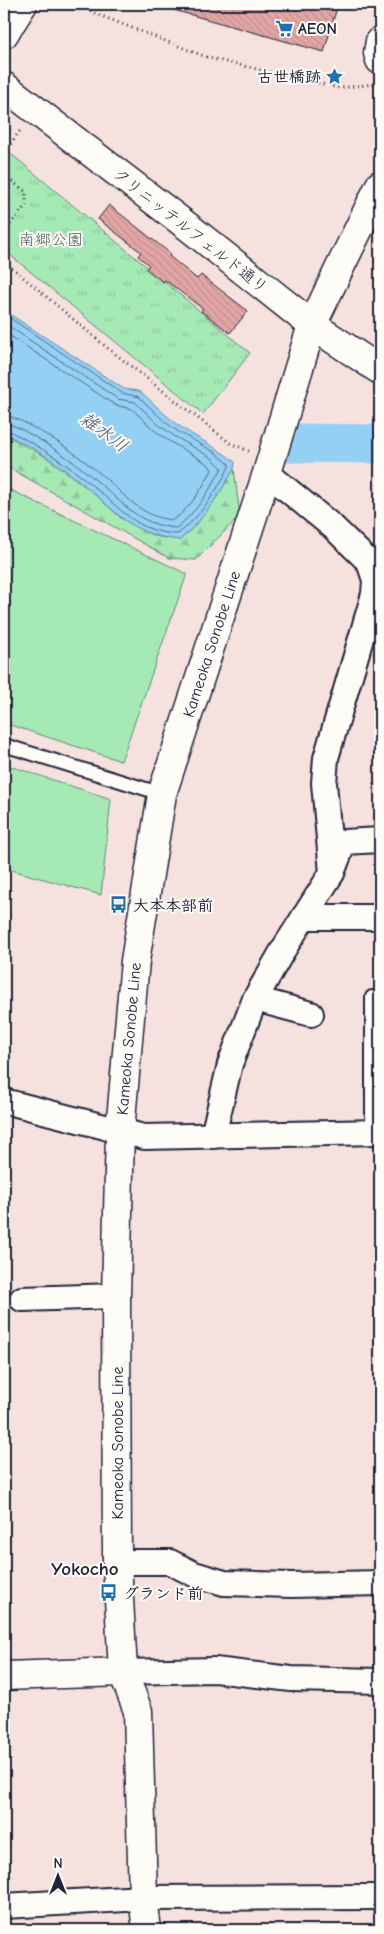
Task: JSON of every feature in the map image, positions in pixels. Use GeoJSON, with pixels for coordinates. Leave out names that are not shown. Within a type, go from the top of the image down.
{"type":"FeatureCollection","features":[{"type":"Feature","properties":{"kind":"main road"},"geometry":{"type":"LineString","coordinates":[[4,34],[24,4]]}},
{"type":"Feature","properties":{"kind":"main road"},"geometry":{"type":"LineString","coordinates":[[380,41],[378,53],[380,60]]}},
{"type":"Feature","properties":{"kind":"main road","name":"クリニッテルフェルド通り"},"geometry":{"type":"LineString","coordinates":[[4,86],[191,229],[312,325],[380,370]]}},
{"type":"Feature","properties":{"kind":"main road","name":"Kameoka Sonobe Line"},"geometry":{"type":"LineString","coordinates":[[146,1930],[143,1898],[138,1711],[123,1672],[117,1562],[116,1296],[120,1131],[135,961],[162,794],[269,467],[312,325],[380,185]]}},
{"type":"Feature","properties":{"kind":"main road"},"geometry":{"type":"LineString","coordinates":[[4,1676],[123,1672]]}},
{"type":"Feature","properties":{"kind":"street"},"geometry":{"type":"LineString","coordinates":[[269,467],[369,562],[375,580],[374,594],[326,758],[324,783],[332,873]]}},
{"type":"Feature","properties":{"kind":"street"},"geometry":{"type":"LineString","coordinates":[[212,1136],[230,1064],[255,999],[332,873],[344,842],[380,840]]}},
{"type":"Feature","properties":{"kind":"street"},"geometry":{"type":"LineString","coordinates":[[304,917],[380,917]]}},
{"type":"Feature","properties":{"kind":"street"},"geometry":{"type":"LineString","coordinates":[[255,999],[311,1014]]}},
{"type":"Feature","properties":{"kind":"street"},"geometry":{"type":"LineString","coordinates":[[4,1101],[144,1137],[376,1132]]}},
{"type":"Feature","properties":{"kind":"street"},"geometry":{"type":"LineString","coordinates":[[22,1300],[116,1296]]}},
{"type":"Feature","properties":{"kind":"street"},"geometry":{"type":"LineString","coordinates":[[117,1562],[170,1562],[194,1574],[224,1583],[292,1585],[380,1583]]}},
{"type":"Feature","properties":{"kind":"street"},"geometry":{"type":"LineString","coordinates":[[123,1672],[215,1670],[291,1679],[380,1682]]}},
{"type":"Feature","properties":{"kind":"street"},"geometry":{"type":"LineString","coordinates":[[4,1906],[143,1898],[380,1897]]}},
{"type":"Feature","properties":{"kind":"lane"},"geometry":{"type":"LineString","coordinates":[[4,746],[162,794]]}},
{"type":"Feature","properties":{"kind":"lane"},"geometry":{"type":"LineString","coordinates":[[372,997],[376,1132]]}},
{"type":"Feature","properties":{"kind":"path"},"geometry":{"type":"LineString","coordinates":[[70,4],[209,58],[339,88],[380,84]]}},
{"type":"Feature","properties":{"kind":"path"},"geometry":{"type":"LineString","coordinates":[[4,157],[4,153],[35,109]]}},
{"type":"Feature","properties":{"kind":"path"},"geometry":{"type":"LineString","coordinates":[[4,174],[26,192],[26,205],[4,232]]}},
{"type":"Feature","properties":{"kind":"path"},"geometry":{"type":"LineString","coordinates":[[4,261],[105,346],[230,444],[269,467]]}},
{"type":"Feature","properties":{"kind":"green space","name":"南郷公園"},"geometry":{"type":"Polygon","coordinates":[[[4,148],[250,353],[203,414],[4,250],[4,148]]]}},
{"type":"Feature","properties":{"kind":"green space"},"geometry":{"type":"Polygon","coordinates":[[[4,434],[46,457],[90,490],[121,518],[154,536],[180,540],[189,532],[216,498],[234,469],[240,516],[196,560],[169,558],[4,465],[4,434]]]}},
{"type":"Feature","properties":{"kind":"green space"},"geometry":{"type":"Polygon","coordinates":[[[4,487],[187,574],[121,761],[4,723],[4,487]]]}},
{"type":"Feature","properties":{"kind":"green space"},"geometry":{"type":"Polygon","coordinates":[[[4,764],[111,799],[101,895],[4,868],[4,764]]]}},
{"type":"Feature","properties":{"kind":"water"},"geometry":{"type":"Polygon","coordinates":[[[4,307],[11,315],[124,389],[142,393],[178,425],[235,462],[234,469],[210,507],[180,540],[151,534],[130,524],[60,466],[27,445],[4,434],[4,307]]]}},
{"type":"Feature","properties":{"kind":"building","name":"AEON"},"geometry":{"type":"Polygon","coordinates":[[[171,4],[338,4],[324,52],[170,9],[171,4]]]}},
{"type":"Feature","properties":{"kind":"building"},"geometry":{"type":"Polygon","coordinates":[[[109,205],[171,254],[169,256],[197,279],[201,275],[248,311],[230,333],[201,311],[203,309],[165,280],[163,282],[146,269],[149,265],[138,256],[141,252],[98,219],[109,205]]]}},
{"type":"Feature","properties":{"kind":"waterway","name":"雑水川"},"geometry":{"type":"LineString","coordinates":[[290,443],[380,444]]}},
{"type":"Feature","properties":{"kind":"place","name":"AEON"},"geometry":{"type":"Point","coordinates":[284,28]}},
{"type":"Feature","properties":{"kind":"place","name":"古世橋跡"},"geometry":{"type":"Point","coordinates":[335,76]}},
{"type":"Feature","properties":{"kind":"place","name":"大本本部前"},"geometry":{"type":"Point","coordinates":[119,905]}},
{"type":"Feature","properties":{"kind":"place","name":"グランド前"},"geometry":{"type":"Point","coordinates":[109,1593]}},
{"type":"Feature","properties":{"kind":"district","name":"Yokocho"},"geometry":{"type":"Point","coordinates":[85,1568]}}]}
